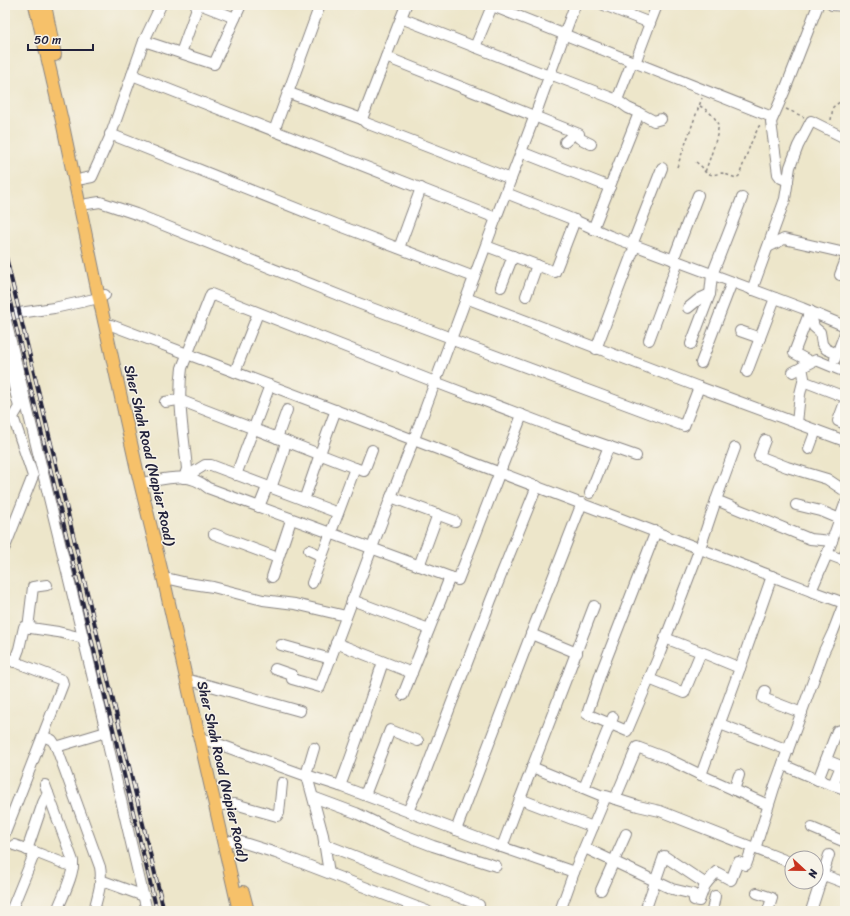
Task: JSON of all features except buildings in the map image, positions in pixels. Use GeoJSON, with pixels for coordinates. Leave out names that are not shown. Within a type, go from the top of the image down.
{"type":"FeatureCollection","features":[{"type":"Feature","properties":{"kind":"main road","name":"Sher Shah Road (Napier Road)"},"geometry":{"type":"LineString","coordinates":[[35,5],[82,179],[102,296],[111,325],[141,469],[148,482],[167,580],[193,681],[248,911]]}},
{"type":"Feature","properties":{"kind":"main road","name":"Sher Shah Road (Napier Road)"},"geometry":{"type":"LineString","coordinates":[[45,5],[66,121],[102,296],[167,580],[239,911]]}},
{"type":"Feature","properties":{"kind":"street"},"geometry":{"type":"LineString","coordinates":[[82,179],[92,177],[110,134],[144,41],[162,5]]}},
{"type":"Feature","properties":{"kind":"street"},"geometry":{"type":"LineString","coordinates":[[181,53],[198,5]]}},
{"type":"Feature","properties":{"kind":"street"},"geometry":{"type":"LineString","coordinates":[[202,5],[235,18]]}},
{"type":"Feature","properties":{"kind":"street"},"geometry":{"type":"LineString","coordinates":[[144,41],[214,64],[241,5]]}},
{"type":"Feature","properties":{"kind":"street"},"geometry":{"type":"LineString","coordinates":[[274,131],[320,5]]}},
{"type":"Feature","properties":{"kind":"street"},"geometry":{"type":"LineString","coordinates":[[362,119],[406,5]]}},
{"type":"Feature","properties":{"kind":"street"},"geometry":{"type":"LineString","coordinates":[[475,47],[491,5],[704,91],[772,121]]}},
{"type":"Feature","properties":{"kind":"street"},"geometry":{"type":"LineString","coordinates":[[275,669],[292,675],[292,679],[320,687],[371,549],[414,439],[450,338],[535,116],[575,5]]}},
{"type":"Feature","properties":{"kind":"street"},"geometry":{"type":"LineString","coordinates":[[604,5],[650,23]]}},
{"type":"Feature","properties":{"kind":"street"},"geometry":{"type":"LineString","coordinates":[[617,100],[657,5]]}},
{"type":"Feature","properties":{"kind":"street"},"geometry":{"type":"LineString","coordinates":[[832,5],[845,6]]}},
{"type":"Feature","properties":{"kind":"street"},"geometry":{"type":"LineString","coordinates":[[788,181],[781,178],[778,174],[772,121],[777,106],[821,6]]}},
{"type":"Feature","properties":{"kind":"street"},"geometry":{"type":"LineString","coordinates":[[402,18],[617,100],[628,108],[654,121],[661,119]]}},
{"type":"Feature","properties":{"kind":"street"},"geometry":{"type":"LineString","coordinates":[[386,57],[575,132],[579,134],[579,138],[591,144]]}},
{"type":"Feature","properties":{"kind":"street"},"geometry":{"type":"LineString","coordinates":[[132,75],[496,218]]}},
{"type":"Feature","properties":{"kind":"street"},"geometry":{"type":"LineString","coordinates":[[288,93],[362,119],[366,123],[511,179]]}},
{"type":"Feature","properties":{"kind":"street"},"geometry":{"type":"LineString","coordinates":[[593,229],[639,113]]}},
{"type":"Feature","properties":{"kind":"street"},"geometry":{"type":"LineString","coordinates":[[752,290],[785,200],[790,167],[798,146],[811,120],[845,138]]}},
{"type":"Feature","properties":{"kind":"street"},"geometry":{"type":"LineString","coordinates":[[565,142],[575,132]]}},
{"type":"Feature","properties":{"kind":"street"},"geometry":{"type":"LineString","coordinates":[[110,134],[474,277]]}},
{"type":"Feature","properties":{"kind":"street"},"geometry":{"type":"LineString","coordinates":[[521,152],[610,187]]}},
{"type":"Feature","properties":{"kind":"street"},"geometry":{"type":"LineString","coordinates":[[596,349],[662,168]]}},
{"type":"Feature","properties":{"kind":"street"},"geometry":{"type":"LineString","coordinates":[[399,248],[421,188]]}},
{"type":"Feature","properties":{"kind":"street"},"geometry":{"type":"LineString","coordinates":[[506,193],[593,229],[845,326]]}},
{"type":"Feature","properties":{"kind":"street"},"geometry":{"type":"LineString","coordinates":[[649,340],[698,195]]}},
{"type":"Feature","properties":{"kind":"street"},"geometry":{"type":"LineString","coordinates":[[691,344],[710,294],[712,275],[742,198]]}},
{"type":"Feature","properties":{"kind":"street"},"geometry":{"type":"LineString","coordinates":[[87,204],[100,202],[136,214],[358,303],[684,426],[699,387]]}},
{"type":"Feature","properties":{"kind":"street"},"geometry":{"type":"LineString","coordinates":[[486,246],[555,272],[574,220]]}},
{"type":"Feature","properties":{"kind":"street"},"geometry":{"type":"LineString","coordinates":[[774,231],[780,240]]}},
{"type":"Feature","properties":{"kind":"street"},"geometry":{"type":"LineString","coordinates":[[768,247],[784,239],[845,252]]}},
{"type":"Feature","properties":{"kind":"street"},"geometry":{"type":"LineString","coordinates":[[501,287],[513,256]]}},
{"type":"Feature","properties":{"kind":"street"},"geometry":{"type":"LineString","coordinates":[[840,275],[845,262]]}},
{"type":"Feature","properties":{"kind":"street"},"geometry":{"type":"LineString","coordinates":[[526,296],[538,265]]}},
{"type":"Feature","properties":{"kind":"street"},"geometry":{"type":"LineString","coordinates":[[702,363],[732,282]]}},
{"type":"Feature","properties":{"kind":"street"},"geometry":{"type":"LineString","coordinates":[[184,478],[187,469],[180,400],[182,368],[211,294],[435,382],[636,456]]}},
{"type":"Feature","properties":{"kind":"street"},"geometry":{"type":"LineString","coordinates":[[688,308],[698,300],[710,294]]}},
{"type":"Feature","properties":{"kind":"street"},"geometry":{"type":"LineString","coordinates":[[102,296],[54,308],[5,316],[106,732],[147,911]]}},
{"type":"Feature","properties":{"kind":"street"},"geometry":{"type":"LineString","coordinates":[[466,298],[596,349],[845,441]]}},
{"type":"Feature","properties":{"kind":"street"},"geometry":{"type":"LineString","coordinates":[[747,372],[775,298]]}},
{"type":"Feature","properties":{"kind":"street"},"geometry":{"type":"LineString","coordinates":[[810,312],[814,327],[820,332],[822,344],[826,349],[837,354]]}},
{"type":"Feature","properties":{"kind":"street"},"geometry":{"type":"LineString","coordinates":[[810,312],[794,354],[811,362]]}},
{"type":"Feature","properties":{"kind":"street"},"geometry":{"type":"LineString","coordinates":[[235,372],[258,313]]}},
{"type":"Feature","properties":{"kind":"street"},"geometry":{"type":"LineString","coordinates":[[111,325],[656,531],[844,604],[824,651],[768,805],[754,848],[746,865],[738,862],[731,880],[716,872],[702,885],[682,891]]}},
{"type":"Feature","properties":{"kind":"street"},"geometry":{"type":"LineString","coordinates":[[740,330],[760,338]]}},
{"type":"Feature","properties":{"kind":"street"},"geometry":{"type":"LineString","coordinates":[[832,367],[845,333]]}},
{"type":"Feature","properties":{"kind":"street"},"geometry":{"type":"LineString","coordinates":[[5,349],[19,407],[13,417],[33,476],[5,548]]}},
{"type":"Feature","properties":{"kind":"street"},"geometry":{"type":"LineString","coordinates":[[845,372],[816,360],[797,370],[803,380],[845,397]]}},
{"type":"Feature","properties":{"kind":"street"},"geometry":{"type":"LineString","coordinates":[[797,423],[803,380]]}},
{"type":"Feature","properties":{"kind":"street"},"geometry":{"type":"LineString","coordinates":[[236,475],[252,428],[270,385]]}},
{"type":"Feature","properties":{"kind":"street"},"geometry":{"type":"LineString","coordinates":[[165,402],[180,400],[364,471],[372,450]]}},
{"type":"Feature","properties":{"kind":"street"},"geometry":{"type":"LineString","coordinates":[[845,402],[838,421],[845,424]]}},
{"type":"Feature","properties":{"kind":"street"},"geometry":{"type":"LineString","coordinates":[[259,508],[282,457],[281,440],[287,410]]}},
{"type":"Feature","properties":{"kind":"street"},"geometry":{"type":"LineString","coordinates":[[304,500],[319,454],[336,410]]}},
{"type":"Feature","properties":{"kind":"street"},"geometry":{"type":"LineString","coordinates":[[148,482],[174,477],[191,479],[200,482],[208,488],[259,508],[458,580],[522,415]]}},
{"type":"Feature","properties":{"kind":"street"},"geometry":{"type":"LineString","coordinates":[[809,449],[816,430]]}},
{"type":"Feature","properties":{"kind":"street"},"geometry":{"type":"LineString","coordinates":[[765,440],[759,456],[787,467],[827,479],[845,491]]}},
{"type":"Feature","properties":{"kind":"street"},"geometry":{"type":"LineString","coordinates":[[590,493],[609,446]]}},
{"type":"Feature","properties":{"kind":"street"},"geometry":{"type":"LineString","coordinates":[[656,531],[602,670],[587,714],[612,720],[627,731],[700,548],[735,448]]}},
{"type":"Feature","properties":{"kind":"street"},"geometry":{"type":"LineString","coordinates":[[184,478],[205,465],[211,465],[338,513]]}},
{"type":"Feature","properties":{"kind":"street"},"geometry":{"type":"LineString","coordinates":[[312,583],[355,468]]}},
{"type":"Feature","properties":{"kind":"street"},"geometry":{"type":"LineString","coordinates":[[408,811],[423,778],[491,600],[537,486]]}},
{"type":"Feature","properties":{"kind":"street"},"geometry":{"type":"LineString","coordinates":[[391,497],[455,521]]}},
{"type":"Feature","properties":{"kind":"street"},"geometry":{"type":"LineString","coordinates":[[716,500],[810,539],[832,541]]}},
{"type":"Feature","properties":{"kind":"street"},"geometry":{"type":"LineString","coordinates":[[456,830],[582,503]]}},
{"type":"Feature","properties":{"kind":"street"},"geometry":{"type":"LineString","coordinates":[[796,505],[821,511],[843,513],[811,591]]}},
{"type":"Feature","properties":{"kind":"street"},"geometry":{"type":"LineString","coordinates":[[419,566],[438,514]]}},
{"type":"Feature","properties":{"kind":"street"},"geometry":{"type":"LineString","coordinates":[[272,577],[291,520]]}},
{"type":"Feature","properties":{"kind":"street"},"geometry":{"type":"LineString","coordinates":[[214,534],[278,558]]}},
{"type":"Feature","properties":{"kind":"street"},"geometry":{"type":"LineString","coordinates":[[309,550],[322,556]]}},
{"type":"Feature","properties":{"kind":"street"},"geometry":{"type":"LineString","coordinates":[[827,554],[844,559]]}},
{"type":"Feature","properties":{"kind":"street"},"geometry":{"type":"LineString","coordinates":[[701,775],[772,576]]}},
{"type":"Feature","properties":{"kind":"street"},"geometry":{"type":"LineString","coordinates":[[403,694],[450,577]]}},
{"type":"Feature","properties":{"kind":"street"},"geometry":{"type":"LineString","coordinates":[[167,580],[213,587],[263,600],[295,604],[346,616]]}},
{"type":"Feature","properties":{"kind":"street"},"geometry":{"type":"LineString","coordinates":[[28,628],[33,588],[47,585]]}},
{"type":"Feature","properties":{"kind":"street"},"geometry":{"type":"LineString","coordinates":[[352,600],[429,630]]}},
{"type":"Feature","properties":{"kind":"street"},"geometry":{"type":"LineString","coordinates":[[502,847],[594,606]]}},
{"type":"Feature","properties":{"kind":"street"},"geometry":{"type":"LineString","coordinates":[[6,830],[63,684],[62,680],[9,660],[19,649],[24,627],[58,632],[83,638]]}},
{"type":"Feature","properties":{"kind":"street"},"geometry":{"type":"LineString","coordinates":[[531,634],[577,653]]}},
{"type":"Feature","properties":{"kind":"street"},"geometry":{"type":"LineString","coordinates":[[665,638],[740,668]]}},
{"type":"Feature","properties":{"kind":"street"},"geometry":{"type":"LineString","coordinates":[[336,643],[412,673]]}},
{"type":"Feature","properties":{"kind":"street"},"geometry":{"type":"LineString","coordinates":[[281,645],[331,659]]}},
{"type":"Feature","properties":{"kind":"street"},"geometry":{"type":"LineString","coordinates":[[649,679],[684,693],[701,652]]}},
{"type":"Feature","properties":{"kind":"street"},"geometry":{"type":"LineString","coordinates":[[340,786],[353,753],[383,662]]}},
{"type":"Feature","properties":{"kind":"street"},"geometry":{"type":"LineString","coordinates":[[193,681],[300,711]]}},
{"type":"Feature","properties":{"kind":"street"},"geometry":{"type":"LineString","coordinates":[[765,692],[763,698],[802,713]]}},
{"type":"Feature","properties":{"kind":"street"},"geometry":{"type":"LineString","coordinates":[[584,788],[612,720]]}},
{"type":"Feature","properties":{"kind":"street"},"geometry":{"type":"LineString","coordinates":[[720,724],[788,750]]}},
{"type":"Feature","properties":{"kind":"street"},"geometry":{"type":"LineString","coordinates":[[818,780],[838,731],[845,729]]}},
{"type":"Feature","properties":{"kind":"street"},"geometry":{"type":"LineString","coordinates":[[365,795],[390,730],[418,741]]}},
{"type":"Feature","properties":{"kind":"street"},"geometry":{"type":"LineString","coordinates":[[56,747],[106,732]]}},
{"type":"Feature","properties":{"kind":"street"},"geometry":{"type":"LineString","coordinates":[[42,736],[52,740],[56,747],[100,867],[100,880],[94,911]]}},
{"type":"Feature","properties":{"kind":"street"},"geometry":{"type":"LineString","coordinates":[[207,740],[340,786],[502,847],[574,872]]}},
{"type":"Feature","properties":{"kind":"street"},"geometry":{"type":"LineString","coordinates":[[560,911],[574,872],[593,827],[610,798],[636,747],[666,758],[768,805]]}},
{"type":"Feature","properties":{"kind":"street"},"geometry":{"type":"LineString","coordinates":[[314,748],[306,775],[313,797],[330,873]]}},
{"type":"Feature","properties":{"kind":"street"},"geometry":{"type":"LineString","coordinates":[[826,760],[841,766],[833,785]]}},
{"type":"Feature","properties":{"kind":"street"},"geometry":{"type":"LineString","coordinates":[[783,764],[818,780],[845,789]]}},
{"type":"Feature","properties":{"kind":"street"},"geometry":{"type":"LineString","coordinates":[[532,767],[610,798],[660,811],[784,860]]}},
{"type":"Feature","properties":{"kind":"street"},"geometry":{"type":"LineString","coordinates":[[734,790],[739,775]]}},
{"type":"Feature","properties":{"kind":"street"},"geometry":{"type":"LineString","coordinates":[[222,805],[235,804],[277,816],[279,813],[282,783]]}},
{"type":"Feature","properties":{"kind":"street"},"geometry":{"type":"LineString","coordinates":[[11,911],[31,851],[46,789],[73,861],[73,867],[57,911]]}},
{"type":"Feature","properties":{"kind":"street"},"geometry":{"type":"LineString","coordinates":[[313,797],[356,813],[391,830],[496,866]]}},
{"type":"Feature","properties":{"kind":"street"},"geometry":{"type":"LineString","coordinates":[[520,799],[593,827]]}},
{"type":"Feature","properties":{"kind":"street"},"geometry":{"type":"LineString","coordinates":[[812,828],[845,842]]}},
{"type":"Feature","properties":{"kind":"street"},"geometry":{"type":"LineString","coordinates":[[601,890],[626,834]]}},
{"type":"Feature","properties":{"kind":"street"},"geometry":{"type":"LineString","coordinates":[[231,841],[241,842],[330,873],[427,911]]}},
{"type":"Feature","properties":{"kind":"street"},"geometry":{"type":"LineString","coordinates":[[324,844],[479,905]]}},
{"type":"Feature","properties":{"kind":"street"},"geometry":{"type":"LineString","coordinates":[[14,845],[73,867]]}},
{"type":"Feature","properties":{"kind":"street"},"geometry":{"type":"LineString","coordinates":[[585,848],[672,889],[693,894],[694,900],[699,901],[702,885]]}},
{"type":"Feature","properties":{"kind":"street"},"geometry":{"type":"LineString","coordinates":[[824,864],[829,855]]}},
{"type":"Feature","properties":{"kind":"street"},"geometry":{"type":"LineString","coordinates":[[645,911],[664,856],[702,885]]}},
{"type":"Feature","properties":{"kind":"street"},"geometry":{"type":"LineString","coordinates":[[824,875],[845,883]]}},
{"type":"Feature","properties":{"kind":"street"},"geometry":{"type":"LineString","coordinates":[[100,880],[144,896]]}},
{"type":"Feature","properties":{"kind":"street"},"geometry":{"type":"LineString","coordinates":[[811,911],[815,890]]}},
{"type":"Feature","properties":{"kind":"street"},"geometry":{"type":"LineString","coordinates":[[758,893],[772,898],[768,911]]}},
{"type":"Feature","properties":{"kind":"street"},"geometry":{"type":"LineString","coordinates":[[712,911],[715,896]]}},
{"type":"Feature","properties":{"kind":"path"},"geometry":{"type":"LineString","coordinates":[[677,167],[704,91]]}},
{"type":"Feature","properties":{"kind":"path"},"geometry":{"type":"LineString","coordinates":[[827,129],[831,122],[830,117],[833,107],[845,98]]}},
{"type":"Feature","properties":{"kind":"path"},"geometry":{"type":"LineString","coordinates":[[699,106],[706,109],[715,119],[718,127],[705,172]]}},
{"type":"Feature","properties":{"kind":"path"},"geometry":{"type":"LineString","coordinates":[[777,106],[811,120]]}},
{"type":"Feature","properties":{"kind":"path"},"geometry":{"type":"LineString","coordinates":[[696,162],[705,172],[712,175],[722,173],[736,178],[739,176],[759,126],[772,121]]}},
{"type":"Feature","properties":{"kind":"railway"},"geometry":{"type":"LineString","coordinates":[[5,253],[164,911]]}},
{"type":"Feature","properties":{"kind":"railway"},"geometry":{"type":"LineString","coordinates":[[5,281],[157,911]]}}]}
